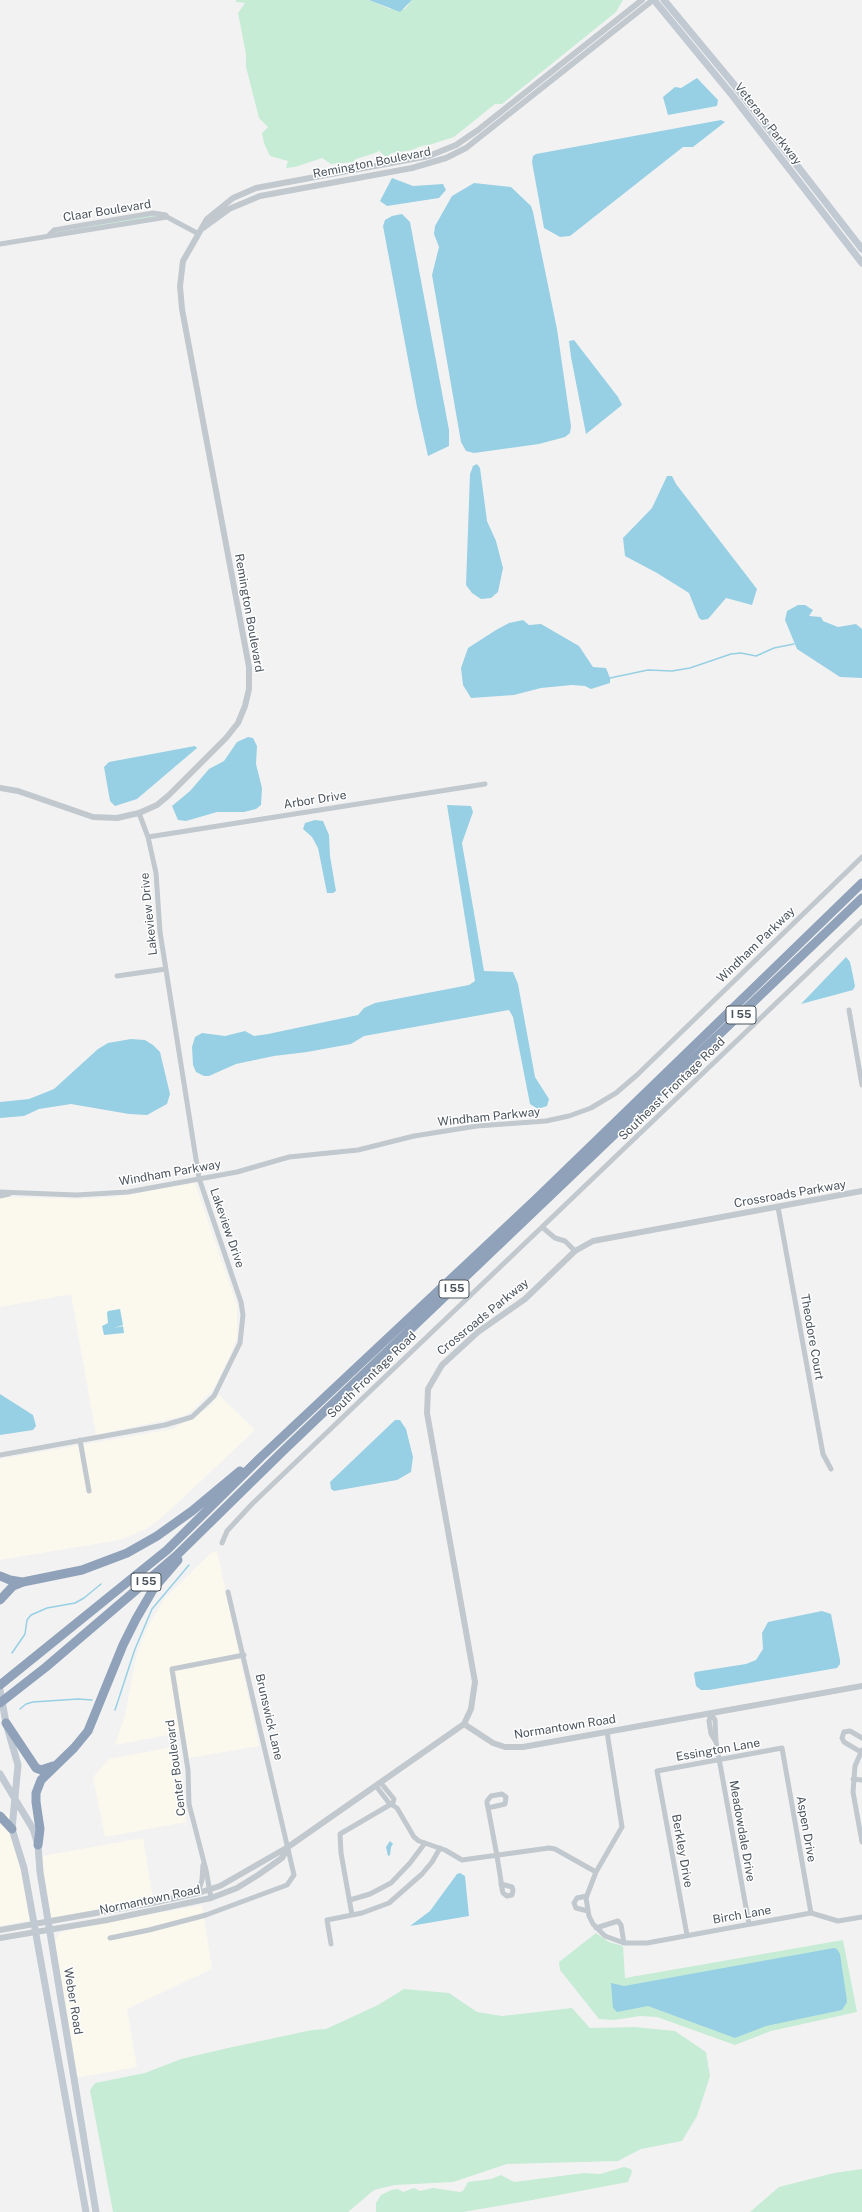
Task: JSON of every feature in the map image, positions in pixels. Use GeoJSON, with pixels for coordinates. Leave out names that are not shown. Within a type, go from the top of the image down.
{"type":"FeatureCollection","features":[{"type":"Feature","properties":{"kind":"highway","name":"I 55"},"geometry":{"type":"LineString","coordinates":[[0,1685],[167,1550],[261,1457],[461,1270],[862,883]]}},
{"type":"Feature","properties":{"kind":"highway","name":"I 55"},"geometry":{"type":"LineString","coordinates":[[0,1703],[52,1662],[176,1556],[283,1450],[862,898]]}},
{"type":"Feature","properties":{"kind":"highway"},"geometry":{"type":"LineString","coordinates":[[38,1845],[40,1829],[36,1793],[41,1780],[74,1748],[88,1731],[123,1645],[154,1588],[194,1542],[283,1450]]}},
{"type":"Feature","properties":{"kind":"highway"},"geometry":{"type":"LineString","coordinates":[[0,1600],[13,1586],[23,1582],[82,1570],[127,1553],[163,1532],[192,1511],[244,1467],[261,1457]]}},
{"type":"Feature","properties":{"kind":"highway"},"geometry":{"type":"LineString","coordinates":[[0,1576],[10,1580],[23,1582]]}},
{"type":"Feature","properties":{"kind":"highway"},"geometry":{"type":"LineString","coordinates":[[6,1724],[36,1768],[46,1770],[58,1764]]}},
{"type":"Feature","properties":{"kind":"highway"},"geometry":{"type":"LineString","coordinates":[[0,1816],[12,1829]]}},
{"type":"Feature","properties":{"kind":"main road","name":"Veterans Parkway"},"geometry":{"type":"LineString","coordinates":[[654,0],[732,95],[862,263]]}},
{"type":"Feature","properties":{"kind":"main road","name":"Veterans Parkway"},"geometry":{"type":"LineString","coordinates":[[664,0],[732,82],[862,249]]}},
{"type":"Feature","properties":{"kind":"main road","name":"Weber Road"},"geometry":{"type":"LineString","coordinates":[[0,1690],[6,1724],[18,1765],[12,1829],[24,1868],[86,2212]]}},
{"type":"Feature","properties":{"kind":"main road","name":"Weber Road"},"geometry":{"type":"LineString","coordinates":[[0,1774],[33,1829],[38,1845],[50,1930],[96,2212]]}},
{"type":"Feature","properties":{"kind":"street","name":"Remington Boulevard"},"geometry":{"type":"LineString","coordinates":[[0,788],[18,791],[93,817],[117,818],[139,813],[157,805],[169,795],[226,738],[238,723],[249,689],[249,667],[182,310],[180,286],[183,261],[197,233],[215,210],[233,198],[256,188],[416,159],[429,156],[456,144],[478,130],[642,0]]}},
{"type":"Feature","properties":{"kind":"street","name":"Remington Boulevard"},"geometry":{"type":"LineString","coordinates":[[197,233],[229,209],[260,196],[412,168],[446,158],[466,148],[654,0]]}},
{"type":"Feature","properties":{"kind":"street","name":"Claar Boulevard"},"geometry":{"type":"LineString","coordinates":[[0,244],[49,235],[54,230],[146,214],[166,215],[167,218],[197,233]]}},
{"type":"Feature","properties":{"kind":"street","name":"Arbor Drive"},"geometry":{"type":"LineString","coordinates":[[148,837],[485,784]]}},
{"type":"Feature","properties":{"kind":"street","name":"Lakeview Drive"},"geometry":{"type":"LineString","coordinates":[[0,1454],[165,1426],[192,1417],[214,1396],[240,1343],[243,1329],[241,1302],[199,1178],[159,922],[158,890],[148,837],[139,813]]}},
{"type":"Feature","properties":{"kind":"street","name":"Windham Parkway"},"geometry":{"type":"LineString","coordinates":[[0,1192],[109,1194],[237,1172],[289,1158],[358,1150],[414,1136],[476,1126],[546,1121],[569,1116],[591,1108],[616,1093],[637,1075],[862,857]]}},
{"type":"Feature","properties":{"kind":"street","name":"Southeast Frontage Road"},"geometry":{"type":"LineString","coordinates":[[542,1227],[862,921]]}},
{"type":"Feature","properties":{"kind":"street"},"geometry":{"type":"LineString","coordinates":[[117,976],[166,969]]}},
{"type":"Feature","properties":{"kind":"street"},"geometry":{"type":"LineString","coordinates":[[849,1010],[862,1084]]}},
{"type":"Feature","properties":{"kind":"street","name":"Crossroads Parkway"},"geometry":{"type":"LineString","coordinates":[[464,1724],[471,1709],[475,1682],[427,1413],[428,1389],[442,1365],[478,1332],[525,1299],[575,1251],[593,1241],[862,1191]]}},
{"type":"Feature","properties":{"kind":"street"},"geometry":{"type":"LineString","coordinates":[[0,1196],[14,1193]]}},
{"type":"Feature","properties":{"kind":"street","name":"Theodore Court"},"geometry":{"type":"LineString","coordinates":[[778,1207],[823,1454],[831,1469]]}},
{"type":"Feature","properties":{"kind":"street"},"geometry":{"type":"LineString","coordinates":[[542,1227],[555,1238],[565,1241],[575,1251]]}},
{"type":"Feature","properties":{"kind":"street","name":"South Frontage Road"},"geometry":{"type":"LineString","coordinates":[[222,1543],[227,1531],[252,1504],[542,1227]]}},
{"type":"Feature","properties":{"kind":"street"},"geometry":{"type":"LineString","coordinates":[[80,1440],[89,1491]]}},
{"type":"Feature","properties":{"kind":"street","name":"Brunswick Lane"},"geometry":{"type":"LineString","coordinates":[[110,1938],[150,1930],[206,1915],[287,1885],[294,1875],[244,1655],[228,1592]]}},
{"type":"Feature","properties":{"kind":"street","name":"Center Boulevard"},"geometry":{"type":"LineString","coordinates":[[211,1898],[189,1804],[188,1770],[172,1669],[244,1655]]}},
{"type":"Feature","properties":{"kind":"street","name":"Normantown Road"},"geometry":{"type":"LineString","coordinates":[[0,1930],[49,1922],[210,1890],[252,1869],[288,1847],[464,1724],[494,1743],[505,1747],[523,1747],[862,1686]]}},
{"type":"Feature","properties":{"kind":"street","name":"Meadowdale Drive"},"geometry":{"type":"LineString","coordinates":[[711,1714],[709,1721],[711,1734],[716,1742],[749,1924]]}},
{"type":"Feature","properties":{"kind":"street"},"geometry":{"type":"LineString","coordinates":[[862,1738],[850,1731],[844,1732],[842,1738],[844,1742],[861,1751],[853,1779],[853,1792],[862,1842]]}},
{"type":"Feature","properties":{"kind":"street"},"geometry":{"type":"LineString","coordinates":[[607,1732],[622,1827],[596,1872],[587,1896],[588,1911],[596,1928],[618,1921],[621,1925],[624,1943]]}},
{"type":"Feature","properties":{"kind":"street","name":"Essington Lane"},"geometry":{"type":"LineString","coordinates":[[657,1771],[782,1748]]}},
{"type":"Feature","properties":{"kind":"street","name":"Aspen Drive"},"geometry":{"type":"LineString","coordinates":[[782,1748],[811,1913]]}},
{"type":"Feature","properties":{"kind":"street","name":"Berkley Drive"},"geometry":{"type":"LineString","coordinates":[[657,1771],[687,1935]]}},
{"type":"Feature","properties":{"kind":"street"},"geometry":{"type":"LineString","coordinates":[[853,1779],[862,1780]]}},
{"type":"Feature","properties":{"kind":"street"},"geometry":{"type":"LineString","coordinates":[[379,1784],[394,1799],[393,1803],[402,1814],[414,1837],[425,1843],[440,1848],[462,1860],[549,1848],[555,1849],[596,1872]]}},
{"type":"Feature","properties":{"kind":"street"},"geometry":{"type":"LineString","coordinates":[[352,1915],[341,1853],[340,1834],[393,1803]]}},
{"type":"Feature","properties":{"kind":"street"},"geometry":{"type":"LineString","coordinates":[[488,1808],[501,1884]]}},
{"type":"Feature","properties":{"kind":"street"},"geometry":{"type":"LineString","coordinates":[[350,1900],[376,1892],[391,1882],[410,1863],[425,1843]]}},
{"type":"Feature","properties":{"kind":"street","name":"Normantown Road"},"geometry":{"type":"LineString","coordinates":[[0,1938],[35,1933],[211,1898],[237,1888],[258,1875],[282,1858],[288,1847]]}},
{"type":"Feature","properties":{"kind":"street"},"geometry":{"type":"LineString","coordinates":[[331,1944],[327,1920],[375,1909],[401,1895],[426,1870],[440,1848]]}},
{"type":"Feature","properties":{"kind":"street","name":"Center Boulevard"},"geometry":{"type":"LineString","coordinates":[[198,1893],[202,1880],[203,1864]]}},
{"type":"Feature","properties":{"kind":"street"},"geometry":{"type":"LineString","coordinates":[[587,1896],[577,1898],[574,1903],[576,1908],[588,1911]]}},
{"type":"Feature","properties":{"kind":"street","name":"Birch Lane"},"geometry":{"type":"LineString","coordinates":[[596,1928],[605,1936],[624,1943],[647,1942],[811,1913],[838,1921],[862,1917]]}},
{"type":"Feature","properties":{"kind":"shaded area"},"geometry":{"type":"Polygon","coordinates":[[[195,1183],[237,1306],[237,1337],[230,1356],[213,1390],[193,1410],[184,1416],[96,1435],[71,1294],[0,1307],[0,1198],[80,1199],[114,1197],[195,1183]]]}},
{"type":"Feature","properties":{"kind":"shaded area"},"geometry":{"type":"Polygon","coordinates":[[[219,1395],[255,1430],[167,1513],[148,1528],[120,1540],[0,1560],[0,1459],[173,1429],[208,1408],[219,1395]]]}},
{"type":"Feature","properties":{"kind":"shaded area"},"geometry":{"type":"Polygon","coordinates":[[[217,1551],[259,1746],[189,1758],[184,1732],[115,1745],[125,1716],[136,1657],[146,1630],[165,1598],[211,1553],[217,1551]]]}},
{"type":"Feature","properties":{"kind":"shaded area"},"geometry":{"type":"Polygon","coordinates":[[[178,1746],[186,1822],[105,1837],[93,1777],[109,1759],[178,1746]]]}},
{"type":"Feature","properties":{"kind":"shaded area"},"geometry":{"type":"Polygon","coordinates":[[[13,1813],[32,1920],[0,1926],[0,1816],[13,1813]]]}},
{"type":"Feature","properties":{"kind":"shaded area"},"geometry":{"type":"Polygon","coordinates":[[[143,1838],[153,1899],[48,1919],[37,1857],[143,1838]]]}},
{"type":"Feature","properties":{"kind":"shaded area"},"geometry":{"type":"Polygon","coordinates":[[[202,1905],[212,1969],[127,2009],[137,2067],[75,2078],[55,1947],[56,1939],[60,1933],[68,1930],[202,1905]]]}},
{"type":"Feature","properties":{"kind":"green space"},"geometry":{"type":"Polygon","coordinates":[[[236,0],[369,0],[390,9],[405,9],[412,0],[623,0],[616,12],[502,104],[495,104],[454,137],[412,150],[392,153],[386,157],[378,150],[378,152],[356,159],[353,162],[331,164],[322,158],[295,167],[286,168],[288,161],[270,156],[264,143],[262,133],[268,127],[259,118],[246,67],[246,54],[238,13],[245,3],[236,2],[236,0]]]}},
{"type":"Feature","properties":{"kind":"green space"},"geometry":{"type":"Polygon","coordinates":[[[154,215],[158,216],[59,234],[57,232],[154,215]]]}},
{"type":"Feature","properties":{"kind":"green space"},"geometry":{"type":"Polygon","coordinates":[[[596,1933],[609,1942],[623,1946],[625,1978],[843,1940],[857,2012],[771,2031],[735,2045],[657,2017],[640,2016],[614,2020],[599,2019],[560,1970],[559,1962],[596,1933]]]}},
{"type":"Feature","properties":{"kind":"green space"},"geometry":{"type":"Polygon","coordinates":[[[404,1989],[449,1993],[477,2012],[502,2016],[572,2008],[590,2028],[635,2027],[675,2031],[706,2052],[710,2076],[697,2116],[682,2141],[641,2149],[618,2161],[507,2164],[453,2182],[395,2185],[374,2190],[348,2212],[113,2212],[90,2090],[95,2083],[145,2073],[181,2059],[228,2048],[312,2030],[326,2029],[378,2005],[404,1989]]]}},
{"type":"Feature","properties":{"kind":"green space"},"geometry":{"type":"Polygon","coordinates":[[[624,2167],[631,2169],[632,2172],[628,2182],[527,2201],[463,2212],[376,2212],[376,2203],[381,2195],[391,2190],[398,2189],[403,2192],[414,2188],[420,2191],[433,2188],[460,2192],[463,2191],[468,2182],[491,2179],[501,2175],[514,2182],[584,2173],[600,2174],[624,2167]]]}},
{"type":"Feature","properties":{"kind":"green space"},"geometry":{"type":"Polygon","coordinates":[[[862,2169],[862,2212],[750,2212],[779,2187],[834,2173],[862,2169]]]}},
{"type":"Feature","properties":{"kind":"water"},"geometry":{"type":"Polygon","coordinates":[[[369,0],[412,0],[400,12],[369,0]]]}},
{"type":"Feature","properties":{"kind":"water"},"geometry":{"type":"Polygon","coordinates":[[[697,78],[718,100],[717,106],[668,115],[663,97],[675,87],[681,88],[697,78]]]}},
{"type":"Feature","properties":{"kind":"water"},"geometry":{"type":"Polygon","coordinates":[[[721,120],[725,122],[693,147],[683,147],[570,236],[560,237],[544,228],[532,162],[533,156],[536,154],[721,120]]]}},
{"type":"Feature","properties":{"kind":"water"},"geometry":{"type":"Polygon","coordinates":[[[392,178],[413,186],[443,184],[446,190],[439,198],[387,206],[380,201],[392,178]]]}},
{"type":"Feature","properties":{"kind":"water"},"geometry":{"type":"Polygon","coordinates":[[[474,183],[511,187],[531,206],[557,329],[571,426],[570,433],[565,437],[539,444],[474,453],[466,451],[461,442],[432,275],[439,247],[434,234],[435,226],[452,196],[474,183]]]}},
{"type":"Feature","properties":{"kind":"water"},"geometry":{"type":"Polygon","coordinates":[[[402,214],[410,222],[449,430],[449,446],[428,456],[417,407],[383,226],[385,220],[392,216],[402,214]]]}},
{"type":"Feature","properties":{"kind":"water"},"geometry":{"type":"Polygon","coordinates":[[[574,340],[618,397],[622,405],[586,434],[571,357],[569,341],[574,340]]]}},
{"type":"Feature","properties":{"kind":"water"},"geometry":{"type":"Polygon","coordinates":[[[477,464],[480,468],[487,521],[496,541],[503,568],[498,592],[491,598],[481,599],[472,593],[466,585],[470,474],[473,466],[477,464]]]}},
{"type":"Feature","properties":{"kind":"water"},"geometry":{"type":"Polygon","coordinates":[[[667,476],[672,476],[676,484],[757,589],[752,605],[726,598],[708,619],[702,620],[699,618],[689,593],[657,573],[625,556],[623,538],[652,508],[667,476]]]}},
{"type":"Feature","properties":{"kind":"water"},"geometry":{"type":"Polygon","coordinates":[[[798,605],[805,605],[813,610],[809,616],[821,617],[823,621],[838,627],[856,624],[862,629],[862,678],[840,677],[797,649],[785,620],[787,611],[798,605]]]}},
{"type":"Feature","properties":{"kind":"water"},"geometry":{"type":"Polygon","coordinates":[[[523,620],[529,625],[541,624],[579,646],[593,667],[606,668],[610,678],[610,683],[591,689],[585,686],[572,685],[541,688],[514,695],[471,698],[463,685],[461,668],[468,648],[509,623],[523,620]]]}},
{"type":"Feature","properties":{"kind":"water"},"geometry":{"type":"Polygon","coordinates":[[[248,737],[253,738],[257,746],[256,764],[262,788],[261,805],[256,809],[244,812],[217,812],[186,821],[178,820],[172,806],[190,791],[209,769],[224,761],[237,742],[248,737]]]}},
{"type":"Feature","properties":{"kind":"water"},"geometry":{"type":"Polygon","coordinates":[[[195,746],[197,748],[137,799],[115,806],[110,801],[104,767],[109,762],[195,746]]]}},
{"type":"Feature","properties":{"kind":"water"},"geometry":{"type":"Polygon","coordinates":[[[447,805],[471,806],[473,812],[462,843],[484,971],[513,972],[518,984],[535,1077],[549,1099],[547,1106],[538,1109],[530,1104],[513,1017],[509,1010],[364,1036],[351,1044],[274,1056],[236,1064],[209,1076],[204,1076],[196,1072],[193,1065],[192,1047],[195,1037],[202,1033],[225,1036],[245,1031],[254,1036],[268,1034],[358,1015],[364,1008],[375,1003],[469,985],[475,981],[447,805]]]}},
{"type":"Feature","properties":{"kind":"water"},"geometry":{"type":"Polygon","coordinates":[[[315,820],[323,821],[329,835],[330,856],[336,891],[333,893],[327,893],[318,848],[312,837],[303,829],[305,823],[315,820]]]}},
{"type":"Feature","properties":{"kind":"water"},"geometry":{"type":"Polygon","coordinates":[[[846,957],[850,962],[852,971],[855,986],[853,990],[801,1004],[846,957]]]}},
{"type":"Feature","properties":{"kind":"water"},"geometry":{"type":"Polygon","coordinates":[[[131,1039],[145,1040],[160,1052],[170,1094],[167,1104],[147,1115],[129,1114],[71,1104],[39,1109],[24,1116],[0,1118],[0,1102],[29,1099],[54,1089],[98,1049],[108,1043],[131,1039]]]}},
{"type":"Feature","properties":{"kind":"water"},"geometry":{"type":"Polygon","coordinates":[[[120,1309],[123,1325],[114,1328],[123,1326],[124,1333],[104,1335],[102,1326],[108,1323],[108,1311],[120,1309]]]}},
{"type":"Feature","properties":{"kind":"water"},"geometry":{"type":"Polygon","coordinates":[[[0,1394],[33,1415],[36,1426],[33,1430],[0,1435],[0,1394]]]}},
{"type":"Feature","properties":{"kind":"water"},"geometry":{"type":"Polygon","coordinates":[[[395,1420],[400,1420],[406,1429],[413,1457],[411,1472],[397,1480],[334,1491],[331,1489],[330,1482],[395,1420]]]}},
{"type":"Feature","properties":{"kind":"water"},"geometry":{"type":"Polygon","coordinates":[[[822,1611],[831,1614],[840,1660],[840,1664],[837,1668],[709,1690],[701,1690],[696,1686],[695,1672],[746,1664],[756,1660],[763,1649],[762,1633],[768,1622],[822,1611]]]}},
{"type":"Feature","properties":{"kind":"water"},"geometry":{"type":"Polygon","coordinates":[[[390,1841],[393,1844],[390,1855],[388,1856],[386,1847],[390,1841]]]}},
{"type":"Feature","properties":{"kind":"water"},"geometry":{"type":"Polygon","coordinates":[[[460,1873],[465,1876],[469,1916],[410,1926],[430,1911],[457,1874],[460,1873]]]}},
{"type":"Feature","properties":{"kind":"water"},"geometry":{"type":"Polygon","coordinates":[[[834,1948],[837,1949],[840,1954],[846,1994],[847,2002],[842,2010],[766,2026],[735,2038],[648,2006],[617,2012],[613,2008],[611,1983],[624,1986],[834,1948]]]}},
{"type":"Feature","properties":{"kind":"waterway"},"geometry":{"type":"LineString","coordinates":[[610,678],[648,670],[672,671],[690,668],[731,654],[741,653],[756,656],[774,648],[794,644]]}},
{"type":"Feature","properties":{"kind":"waterway"},"geometry":{"type":"LineString","coordinates":[[115,1710],[135,1649],[152,1609],[189,1565]]}},
{"type":"Feature","properties":{"kind":"waterway"},"geometry":{"type":"LineString","coordinates":[[12,1653],[25,1634],[27,1620],[31,1615],[47,1608],[75,1603],[84,1598],[101,1584]]}},
{"type":"Feature","properties":{"kind":"waterway"},"geometry":{"type":"LineString","coordinates":[[20,1709],[26,1704],[33,1702],[78,1699],[92,1700]]}}]}
